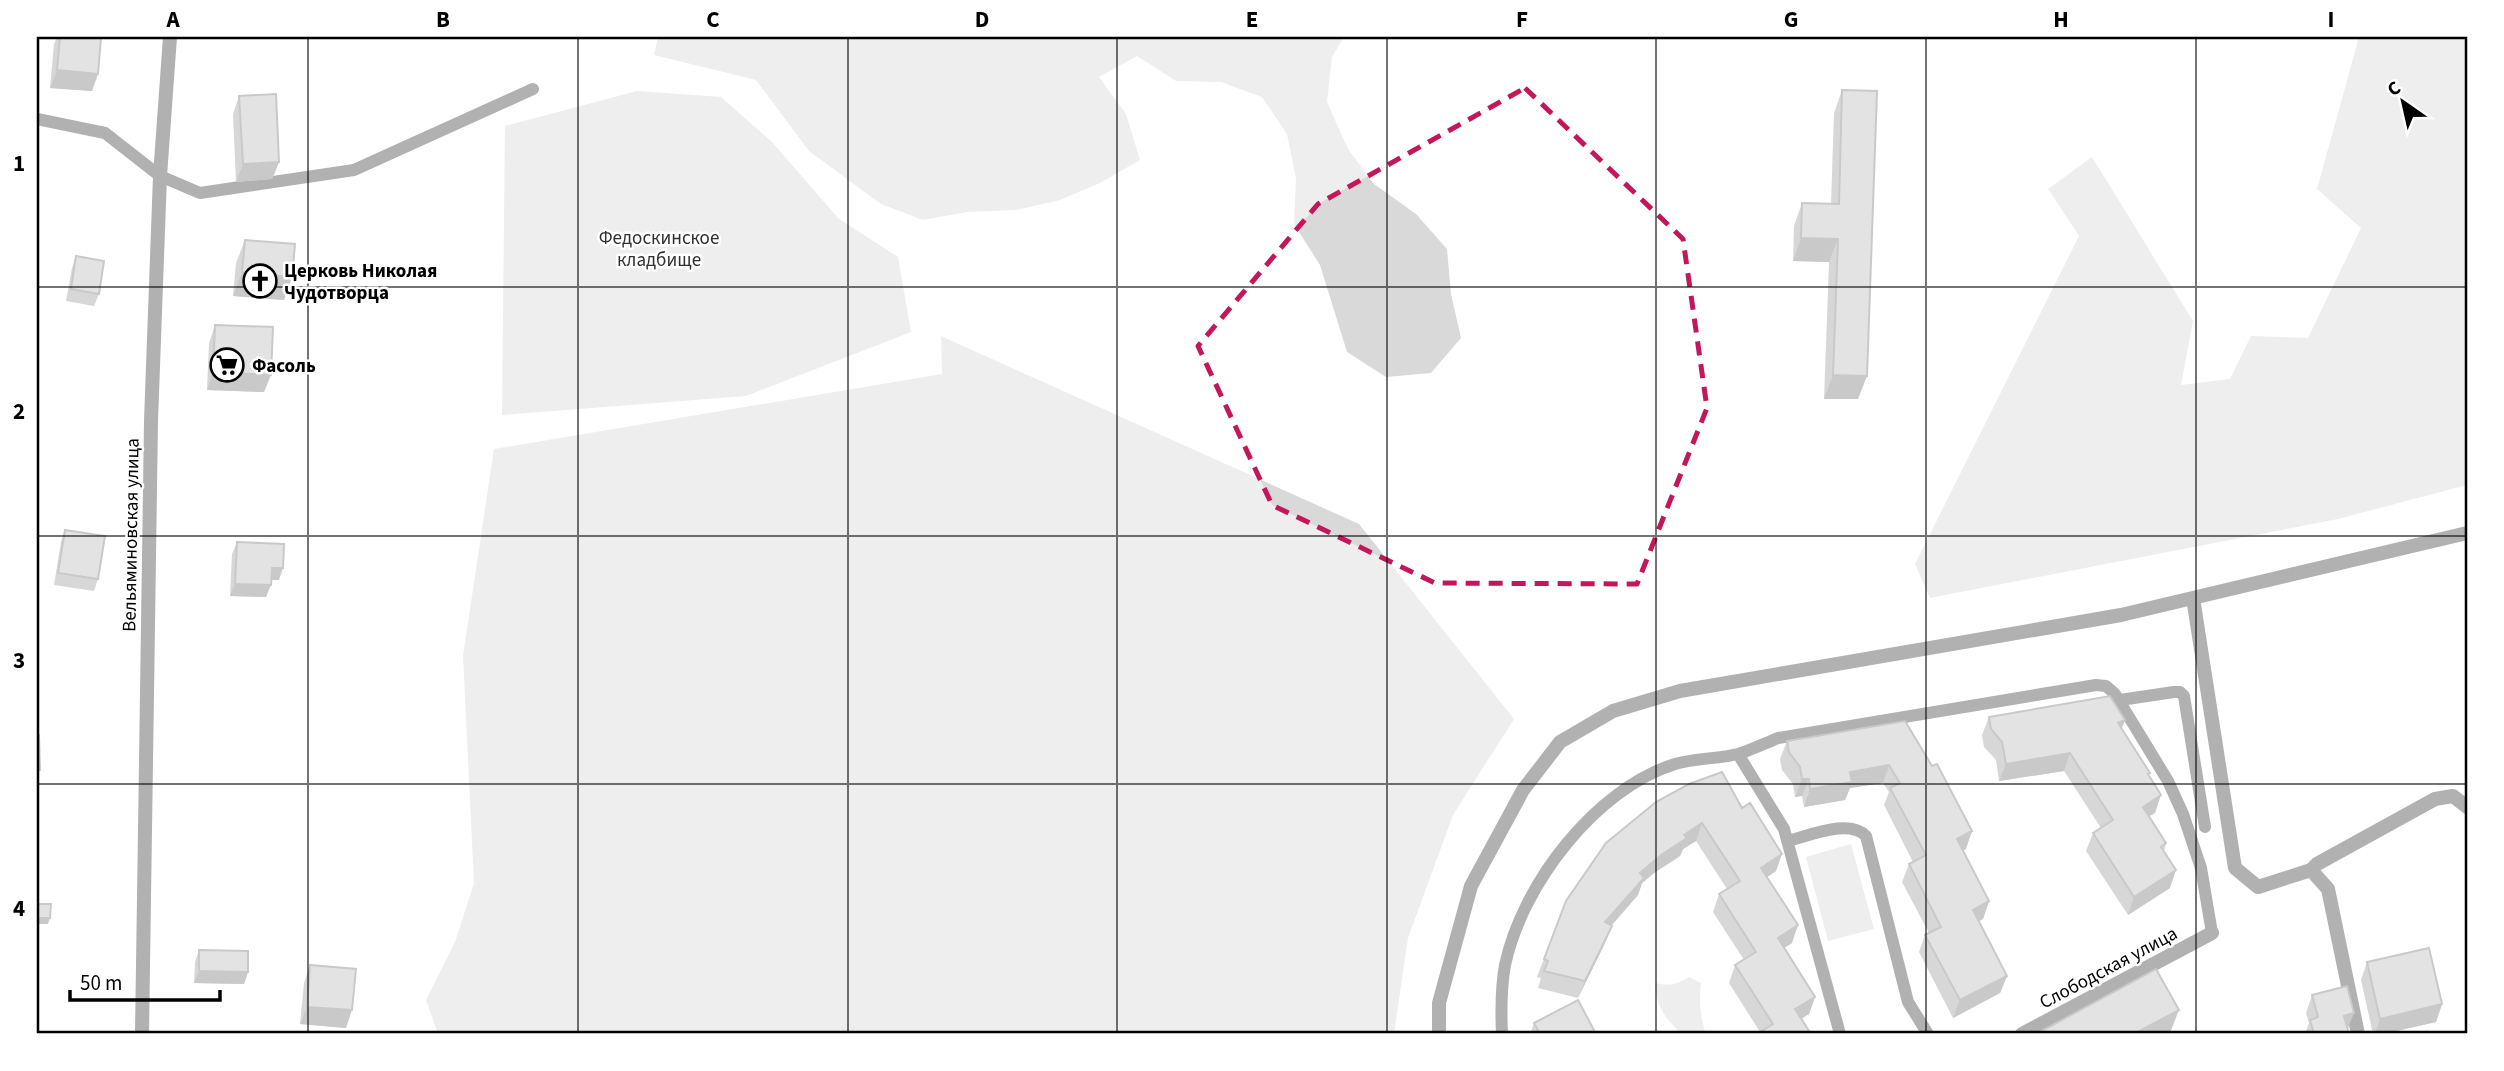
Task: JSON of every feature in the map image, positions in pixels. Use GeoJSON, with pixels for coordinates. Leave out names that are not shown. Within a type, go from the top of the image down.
{"type":"FeatureCollection","features":[{"type":"Feature","properties":{"kind":"street","name":"Вельяминовская улица"},"geometry":{"type":"LineString","coordinates":[[142,1034],[151,421],[160,176],[170,37]]}},
{"type":"Feature","properties":{"kind":"street"},"geometry":{"type":"LineString","coordinates":[[1439,1034],[1439,1003],[1471,886],[1524,790],[1560,742],[1613,711],[1680,691],[2121,615],[2467,533]]}},
{"type":"Feature","properties":{"kind":"street"},"geometry":{"type":"LineString","coordinates":[[2193,598],[2235,868],[2258,887],[2311,870],[2317,864],[2435,799],[2453,796],[2467,807]]}},
{"type":"Feature","properties":{"kind":"street"},"geometry":{"type":"LineString","coordinates":[[2311,870],[2328,889],[2358,1034]]}},
{"type":"Feature","properties":{"kind":"street","name":"Слободская улица"},"geometry":{"type":"LineString","coordinates":[[2022,1034],[2212,933]]}},
{"type":"Feature","properties":{"kind":"lane"},"geometry":{"type":"LineString","coordinates":[[37,119],[105,133],[160,176],[200,193],[354,170],[533,89]]}},
{"type":"Feature","properties":{"kind":"lane"},"geometry":{"type":"LineString","coordinates":[[1502,1034],[1505,966],[1520,917],[1556,858],[1587,822],[1631,784],[1675,764],[1738,754],[1778,738],[2096,685],[2106,686],[2120,700],[2168,781],[2183,814],[2201,868],[2212,933]]}},
{"type":"Feature","properties":{"kind":"lane"},"geometry":{"type":"LineString","coordinates":[[2120,700],[2174,692],[2180,692],[2184,696],[2205,827]]}},
{"type":"Feature","properties":{"kind":"lane"},"geometry":{"type":"LineString","coordinates":[[1738,754],[1784,829],[1840,1034]]}},
{"type":"Feature","properties":{"kind":"lane"},"geometry":{"type":"LineString","coordinates":[[1787,841],[1844,827],[1860,830],[1866,836],[1908,1002],[1928,1034]]}},
{"type":"Feature","properties":{"kind":"highlighted area"},"geometry":{"type":"Polygon","coordinates":[[[1525,88],[1683,239],[1707,408],[1637,584],[1435,583],[1272,505],[1198,346],[1318,204],[1525,88]]]}},
{"type":"Feature","properties":{"kind":"green space"},"geometry":{"type":"Polygon","coordinates":[[[658,37],[1344,37],[1332,57],[1327,102],[1348,149],[1374,184],[1416,214],[1447,249],[1451,294],[1461,338],[1431,373],[1386,377],[1347,352],[1320,265],[1294,224],[1296,179],[1287,134],[1262,97],[1221,82],[1176,81],[1137,56],[1099,77],[1126,114],[1140,160],[1100,183],[1060,200],[1016,210],[967,212],[923,220],[881,204],[809,151],[756,80],[654,55],[658,37]]]}},
{"type":"Feature","properties":{"kind":"green space"},"geometry":{"type":"Polygon","coordinates":[[[2359,37],[2467,37],[2467,485],[2338,519],[1930,598],[1915,564],[2079,236],[2048,189],[2092,157],[2193,321],[2181,385],[2230,379],[2251,336],[2308,338],[2361,228],[2317,189],[2359,37]]]}},
{"type":"Feature","properties":{"kind":"green space","name":"Федоскинское кладбище"},"geometry":{"type":"Polygon","coordinates":[[[637,91],[721,97],[772,142],[839,219],[898,257],[911,332],[746,396],[502,415],[505,126],[637,91]]]}},
{"type":"Feature","properties":{"kind":"green space"},"geometry":{"type":"Polygon","coordinates":[[[941,336],[1359,524],[1514,719],[1453,815],[1408,938],[1394,1034],[438,1034],[426,1000],[455,942],[474,883],[463,656],[494,449],[942,374],[941,336]]]}},
{"type":"Feature","properties":{"kind":"green space"},"geometry":{"type":"Polygon","coordinates":[[[1851,844],[1874,929],[1828,941],[1806,857],[1851,844]]]}},
{"type":"Feature","properties":{"kind":"green space"},"geometry":{"type":"Polygon","coordinates":[[[1689,977],[1701,983],[1700,1009],[1706,1034],[1682,1034],[1666,1018],[1659,1005],[1655,983],[1672,984],[1689,977]]]}},
{"type":"Feature","properties":{"kind":"building"},"geometry":{"type":"Polygon","coordinates":[[[60,37],[101,37],[98,74],[57,70],[60,37]]]}},
{"type":"Feature","properties":{"kind":"building"},"geometry":{"type":"Polygon","coordinates":[[[1842,90],[1877,91],[1867,376],[1833,375],[1838,239],[1801,238],[1802,203],[1839,204],[1842,90]]]}},
{"type":"Feature","properties":{"kind":"building"},"geometry":{"type":"Polygon","coordinates":[[[276,94],[279,162],[243,164],[239,96],[276,94]]]}},
{"type":"Feature","properties":{"kind":"building"},"geometry":{"type":"Polygon","coordinates":[[[245,240],[295,244],[292,277],[242,272],[245,240]]]}},
{"type":"Feature","properties":{"kind":"building"},"geometry":{"type":"Polygon","coordinates":[[[76,256],[104,261],[99,294],[71,289],[76,256]]]}},
{"type":"Feature","properties":{"kind":"building"},"geometry":{"type":"Polygon","coordinates":[[[215,325],[273,327],[271,375],[213,372],[215,325]]]}},
{"type":"Feature","properties":{"kind":"building"},"geometry":{"type":"Polygon","coordinates":[[[65,530],[105,536],[98,579],[58,573],[65,530]]]}},
{"type":"Feature","properties":{"kind":"building"},"geometry":{"type":"Polygon","coordinates":[[[237,542],[284,544],[283,568],[272,568],[271,585],[235,584],[237,542]]]}},
{"type":"Feature","properties":{"kind":"building"},"geometry":{"type":"Polygon","coordinates":[[[2110,696],[2125,720],[2118,723],[2161,795],[2143,807],[2166,843],[2161,847],[2176,870],[2134,897],[2093,833],[2113,820],[2070,753],[2006,764],[2002,742],[1991,729],[1989,717],[2110,696]]]}},
{"type":"Feature","properties":{"kind":"building"},"geometry":{"type":"Polygon","coordinates":[[[1905,721],[1932,766],[1937,764],[1972,831],[1957,839],[1989,901],[1973,910],[2007,976],[1960,1000],[1925,935],[1941,927],[1909,864],[1926,855],[1890,788],[1900,783],[1889,765],[1850,772],[1852,782],[1810,789],[1809,779],[1802,779],[1800,767],[1789,752],[1787,741],[1905,721]]]}},
{"type":"Feature","properties":{"kind":"building"},"geometry":{"type":"Polygon","coordinates":[[[39,735],[40,770],[37,770],[39,735]]]}},
{"type":"Feature","properties":{"kind":"building"},"geometry":{"type":"Polygon","coordinates":[[[1722,772],[1742,808],[1750,803],[1782,854],[1761,868],[1798,925],[1778,938],[1815,997],[1795,1009],[1811,1034],[1757,1034],[1773,1024],[1735,965],[1756,952],[1719,894],[1740,881],[1702,823],[1684,835],[1687,838],[1640,873],[1644,878],[1605,922],[1612,926],[1585,981],[1544,971],[1548,961],[1544,959],[1566,901],[1606,843],[1656,802],[1689,784],[1722,772]]]}},
{"type":"Feature","properties":{"kind":"building"},"geometry":{"type":"Polygon","coordinates":[[[37,904],[51,904],[50,918],[37,918],[37,904]]]}},
{"type":"Feature","properties":{"kind":"building"},"geometry":{"type":"Polygon","coordinates":[[[2429,948],[2442,1004],[2380,1019],[2367,962],[2429,948]]]}},
{"type":"Feature","properties":{"kind":"building"},"geometry":{"type":"Polygon","coordinates":[[[199,950],[248,951],[248,972],[199,971],[199,950]]]}},
{"type":"Feature","properties":{"kind":"building"},"geometry":{"type":"Polygon","coordinates":[[[310,965],[356,969],[352,1010],[307,1007],[310,965]]]}},
{"type":"Feature","properties":{"kind":"building"},"geometry":{"type":"Polygon","coordinates":[[[2156,969],[2179,1010],[2134,1034],[2036,1034],[2156,969]]]}},
{"type":"Feature","properties":{"kind":"building"},"geometry":{"type":"Polygon","coordinates":[[[2347,986],[2354,1013],[2344,1016],[2349,1034],[2314,1034],[2310,1020],[2318,1017],[2312,995],[2347,986]]]}},
{"type":"Feature","properties":{"kind":"building"},"geometry":{"type":"Polygon","coordinates":[[[1578,1000],[1596,1034],[1540,1034],[1534,1023],[1578,1000]]]}},
{"type":"Feature","properties":{"kind":"place","name":"Церковь Николая Чудотворца"},"geometry":{"type":"Point","coordinates":[260,281]}},
{"type":"Feature","properties":{"kind":"place","name":"Фасоль"},"geometry":{"type":"Point","coordinates":[227,365]}}]}
